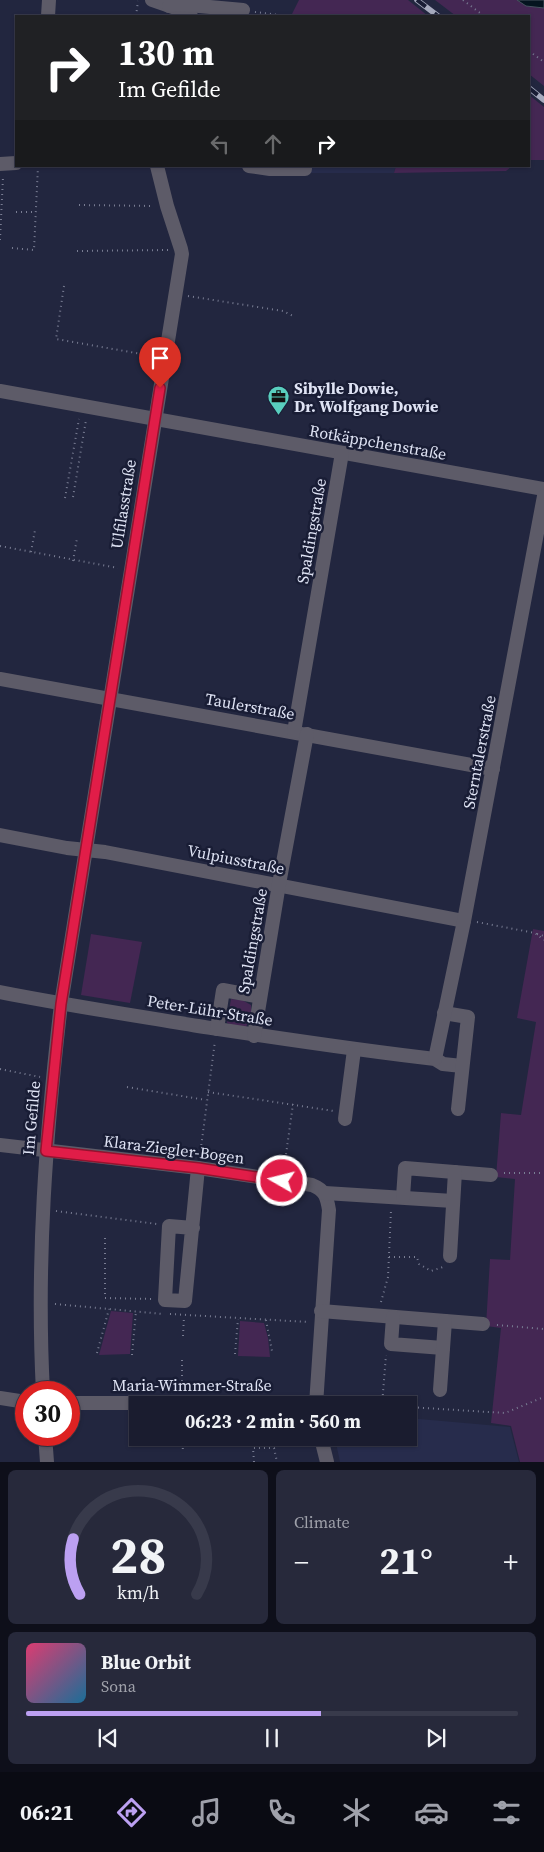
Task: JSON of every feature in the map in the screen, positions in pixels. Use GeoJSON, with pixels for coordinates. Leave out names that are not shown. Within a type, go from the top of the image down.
{"type":"FeatureCollection","features":[{"type":"Feature","properties":{"kind":"street"},"geometry":{"type":"LineString","coordinates":[[48,15],[49,0]]}},
{"type":"Feature","properties":{"kind":"street"},"geometry":{"type":"LineString","coordinates":[[152,0],[189,15]]}},
{"type":"Feature","properties":{"kind":"street"},"geometry":{"type":"LineString","coordinates":[[169,6],[178,4],[243,10]]}},
{"type":"Feature","properties":{"kind":"street","name":"Ulfilasstraße"},"geometry":{"type":"LineString","coordinates":[[85,850],[175,297],[181,249],[157,167]]}},
{"type":"Feature","properties":{"kind":"street"},"geometry":{"type":"LineString","coordinates":[[256,167],[270,169],[305,168]]}},
{"type":"Feature","properties":{"kind":"street","name":"Rotkäppchenstraße"},"geometry":{"type":"LineString","coordinates":[[0,391],[544,489]]}},
{"type":"Feature","properties":{"kind":"street","name":"Spaldingstraße"},"geometry":{"type":"LineString","coordinates":[[254,1036],[279,884],[342,453]]}},
{"type":"Feature","properties":{"kind":"street","name":"Sterntalerstraße"},"geometry":{"type":"LineString","coordinates":[[435,1059],[464,922],[544,496]]}},
{"type":"Feature","properties":{"kind":"street","name":"Taulerstraße"},"geometry":{"type":"LineString","coordinates":[[0,679],[493,769]]}},
{"type":"Feature","properties":{"kind":"street","name":"Vulpiusstraße"},"geometry":{"type":"LineString","coordinates":[[0,835],[279,884],[464,922]]}},
{"type":"Feature","properties":{"kind":"street","name":"Im Gefilde"},"geometry":{"type":"LineString","coordinates":[[42,1381],[39,1314],[46,1151],[61,1004],[85,850]]}},
{"type":"Feature","properties":{"kind":"street"},"geometry":{"type":"LineString","coordinates":[[217,1029],[223,990],[260,998]]}},
{"type":"Feature","properties":{"kind":"street","name":"Peter-Lühr-Straße"},"geometry":{"type":"LineString","coordinates":[[0,992],[254,1036],[435,1059]]}},
{"type":"Feature","properties":{"kind":"street"},"geometry":{"type":"LineString","coordinates":[[444,1013],[468,1017],[458,1109]]}},
{"type":"Feature","properties":{"kind":"street"},"geometry":{"type":"LineString","coordinates":[[346,1116],[354,1050]]}},
{"type":"Feature","properties":{"kind":"street"},"geometry":{"type":"LineString","coordinates":[[435,1059],[443,1064],[462,1066]]}},
{"type":"Feature","properties":{"kind":"street","name":"Klara-Ziegler-Bogen"},"geometry":{"type":"LineString","coordinates":[[0,1144],[198,1168],[312,1185],[325,1193],[452,1202]]}},
{"type":"Feature","properties":{"kind":"street"},"geometry":{"type":"LineString","coordinates":[[193,1228],[169,1226],[165,1300],[186,1301],[193,1228],[198,1168]]}},
{"type":"Feature","properties":{"kind":"street"},"geometry":{"type":"LineString","coordinates":[[397,1198],[405,1168],[491,1175]]}},
{"type":"Feature","properties":{"kind":"street"},"geometry":{"type":"LineString","coordinates":[[450,1256],[455,1172]]}},
{"type":"Feature","properties":{"kind":"street"},"geometry":{"type":"LineString","coordinates":[[316,1396],[329,1210],[325,1193]]}},
{"type":"Feature","properties":{"kind":"street"},"geometry":{"type":"LineString","coordinates":[[321,1311],[483,1324]]}},
{"type":"Feature","properties":{"kind":"street"},"geometry":{"type":"LineString","coordinates":[[393,1317],[391,1344],[443,1348]]}},
{"type":"Feature","properties":{"kind":"street"},"geometry":{"type":"LineString","coordinates":[[440,1390],[445,1321]]}},
{"type":"Feature","properties":{"kind":"street"},"geometry":{"type":"LineString","coordinates":[[0,1398],[15,1400]]}},
{"type":"Feature","properties":{"kind":"street","name":"Maria-Wimmer-Straße"},"geometry":{"type":"LineString","coordinates":[[80,1403],[129,1403]]}},
{"type":"Feature","properties":{"kind":"street"},"geometry":{"type":"LineString","coordinates":[[46,1446],[47,1462]]}},
{"type":"Feature","properties":{"kind":"street"},"geometry":{"type":"LineString","coordinates":[[324,1446],[327,1462]]}},
{"type":"Feature","properties":{"kind":"path"},"geometry":{"type":"LineString","coordinates":[[136,15],[138,0]]}},
{"type":"Feature","properties":{"kind":"path"},"geometry":{"type":"LineString","coordinates":[[463,0],[483,15]]}},
{"type":"Feature","properties":{"kind":"path"},"geometry":{"type":"LineString","coordinates":[[243,10],[276,15]]}},
{"type":"Feature","properties":{"kind":"path"},"geometry":{"type":"LineString","coordinates":[[530,52],[544,62]]}},
{"type":"Feature","properties":{"kind":"path"},"geometry":{"type":"LineString","coordinates":[[0,240],[1,212],[7,164]]}},
{"type":"Feature","properties":{"kind":"path"},"geometry":{"type":"LineString","coordinates":[[12,248],[34,250],[38,167]]}},
{"type":"Feature","properties":{"kind":"path"},"geometry":{"type":"LineString","coordinates":[[78,205],[167,206]]}},
{"type":"Feature","properties":{"kind":"path"},"geometry":{"type":"LineString","coordinates":[[16,212],[36,212]]}},
{"type":"Feature","properties":{"kind":"path"},"geometry":{"type":"LineString","coordinates":[[77,251],[159,251],[181,249]]}},
{"type":"Feature","properties":{"kind":"path"},"geometry":{"type":"LineString","coordinates":[[64,286],[56,338],[165,358]]}},
{"type":"Feature","properties":{"kind":"path"},"geometry":{"type":"LineString","coordinates":[[175,297],[188,296],[283,311],[295,317]]}},
{"type":"Feature","properties":{"kind":"path"},"geometry":{"type":"LineString","coordinates":[[73,497],[85,406]]}},
{"type":"Feature","properties":{"kind":"path"},"geometry":{"type":"LineString","coordinates":[[65,498],[85,406]]}},
{"type":"Feature","properties":{"kind":"path"},"geometry":{"type":"LineString","coordinates":[[31,552],[35,530]]}},
{"type":"Feature","properties":{"kind":"path"},"geometry":{"type":"LineString","coordinates":[[73,561],[77,538]]}},
{"type":"Feature","properties":{"kind":"path"},"geometry":{"type":"LineString","coordinates":[[0,546],[73,561],[131,570]]}},
{"type":"Feature","properties":{"kind":"path"},"geometry":{"type":"LineString","coordinates":[[464,922],[478,922],[544,936]]}},
{"type":"Feature","properties":{"kind":"path"},"geometry":{"type":"LineString","coordinates":[[535,933],[544,940]]}},
{"type":"Feature","properties":{"kind":"path"},"geometry":{"type":"LineString","coordinates":[[198,1168],[217,1029]]}},
{"type":"Feature","properties":{"kind":"path"},"geometry":{"type":"LineString","coordinates":[[0,1069],[52,1079]]}},
{"type":"Feature","properties":{"kind":"path"},"geometry":{"type":"LineString","coordinates":[[127,1086],[207,1100]]}},
{"type":"Feature","properties":{"kind":"path"},"geometry":{"type":"LineString","coordinates":[[208,1092],[293,1104],[346,1116]]}},
{"type":"Feature","properties":{"kind":"path"},"geometry":{"type":"LineString","coordinates":[[282,1181],[293,1104]]}},
{"type":"Feature","properties":{"kind":"path"},"geometry":{"type":"LineString","coordinates":[[491,1175],[544,1173]]}},
{"type":"Feature","properties":{"kind":"path"},"geometry":{"type":"LineString","coordinates":[[376,1315],[386,1284],[397,1198]]}},
{"type":"Feature","properties":{"kind":"path"},"geometry":{"type":"LineString","coordinates":[[56,1211],[169,1226]]}},
{"type":"Feature","properties":{"kind":"path"},"geometry":{"type":"LineString","coordinates":[[105,1238],[104,1298],[165,1300]]}},
{"type":"Feature","properties":{"kind":"path"},"geometry":{"type":"LineString","coordinates":[[389,1257],[417,1257],[419,1264],[431,1271],[447,1265],[450,1262],[450,1256]]}},
{"type":"Feature","properties":{"kind":"path"},"geometry":{"type":"LineString","coordinates":[[183,1336],[186,1301]]}},
{"type":"Feature","properties":{"kind":"path"},"geometry":{"type":"LineString","coordinates":[[97,1353],[109,1309]]}},
{"type":"Feature","properties":{"kind":"path"},"geometry":{"type":"LineString","coordinates":[[132,1355],[136,1311]]}},
{"type":"Feature","properties":{"kind":"path"},"geometry":{"type":"LineString","coordinates":[[235,1354],[238,1318]]}},
{"type":"Feature","properties":{"kind":"path"},"geometry":{"type":"LineString","coordinates":[[266,1320],[272,1351]]}},
{"type":"Feature","properties":{"kind":"path"},"geometry":{"type":"LineString","coordinates":[[483,1324],[544,1329]]}},
{"type":"Feature","properties":{"kind":"path"},"geometry":{"type":"LineString","coordinates":[[383,1396],[386,1350],[391,1344]]}},
{"type":"Feature","properties":{"kind":"path"},"geometry":{"type":"LineString","coordinates":[[181,1396],[182,1358]]}},
{"type":"Feature","properties":{"kind":"path"},"geometry":{"type":"LineString","coordinates":[[417,1408],[505,1413],[544,1397]]}},
{"type":"Feature","properties":{"kind":"path"},"geometry":{"type":"LineString","coordinates":[[183,1446],[183,1451]]}},
{"type":"Feature","properties":{"kind":"path"},"geometry":{"type":"LineString","coordinates":[[254,1462],[253,1448],[262,1447],[274,1448],[277,1462]]}},
{"type":"Feature","properties":{"kind":"shaded area"},"geometry":{"type":"Polygon","coordinates":[[[299,0],[408,0],[427,15],[300,15],[292,14],[299,0]]]}},
{"type":"Feature","properties":{"kind":"shaded area"},"geometry":{"type":"Polygon","coordinates":[[[435,0],[544,0],[544,86],[530,75],[530,15],[455,15],[435,0]]]}},
{"type":"Feature","properties":{"kind":"shaded area"},"geometry":{"type":"Polygon","coordinates":[[[517,0],[544,0],[544,8],[526,6],[517,0]]]}},
{"type":"Feature","properties":{"kind":"shaded area"},"geometry":{"type":"Polygon","coordinates":[[[530,96],[544,107],[544,160],[530,160],[530,96]]]}},
{"type":"Feature","properties":{"kind":"shaded area"},"geometry":{"type":"Polygon","coordinates":[[[309,167],[396,167],[394,173],[311,173],[309,167]]]}},
{"type":"Feature","properties":{"kind":"shaded area"},"geometry":{"type":"Polygon","coordinates":[[[396,167],[511,167],[506,171],[394,173],[396,167]]]}},
{"type":"Feature","properties":{"kind":"shaded area"},"geometry":{"type":"Polygon","coordinates":[[[533,929],[544,931],[544,1462],[520,1462],[511,1426],[491,1423],[501,1328],[486,1326],[490,1259],[510,1260],[515,1179],[496,1177],[501,1113],[521,1115],[536,1022],[517,1018],[533,929]]]}},
{"type":"Feature","properties":{"kind":"shaded area"},"geometry":{"type":"Polygon","coordinates":[[[91,934],[142,942],[130,1003],[81,995],[91,934]]]}},
{"type":"Feature","properties":{"kind":"shaded area"},"geometry":{"type":"Polygon","coordinates":[[[231,999],[242,1000],[251,1005],[251,1016],[246,1027],[237,1027],[227,1023],[231,999]]]}},
{"type":"Feature","properties":{"kind":"shaded area"},"geometry":{"type":"Polygon","coordinates":[[[111,1311],[133,1313],[130,1354],[99,1355],[111,1311]]]}},
{"type":"Feature","properties":{"kind":"shaded area"},"geometry":{"type":"Polygon","coordinates":[[[240,1321],[264,1323],[270,1357],[238,1356],[240,1321]]]}},
{"type":"Feature","properties":{"kind":"shaded area"},"geometry":{"type":"Polygon","coordinates":[[[417,1419],[510,1427],[519,1462],[340,1462],[337,1446],[417,1446],[417,1419]]]}},
{"type":"Feature","properties":{"kind":"railway"},"geometry":{"type":"LineString","coordinates":[[417,0],[437,15]]}},
{"type":"Feature","properties":{"kind":"railway"},"geometry":{"type":"LineString","coordinates":[[530,89],[544,100]]}},
{"type":"Feature","properties":{"kind":"place","name":"Sibylle Dowie, Dr. Wolfgang Dowie"},"geometry":{"type":"Point","coordinates":[278,416]}},
{"type":"Feature","properties":{"kind":"route"},"geometry":{"type":"LineString","coordinates":[[160,388],[61,1004],[46,1151],[198,1168],[282,1181]]}}]}
